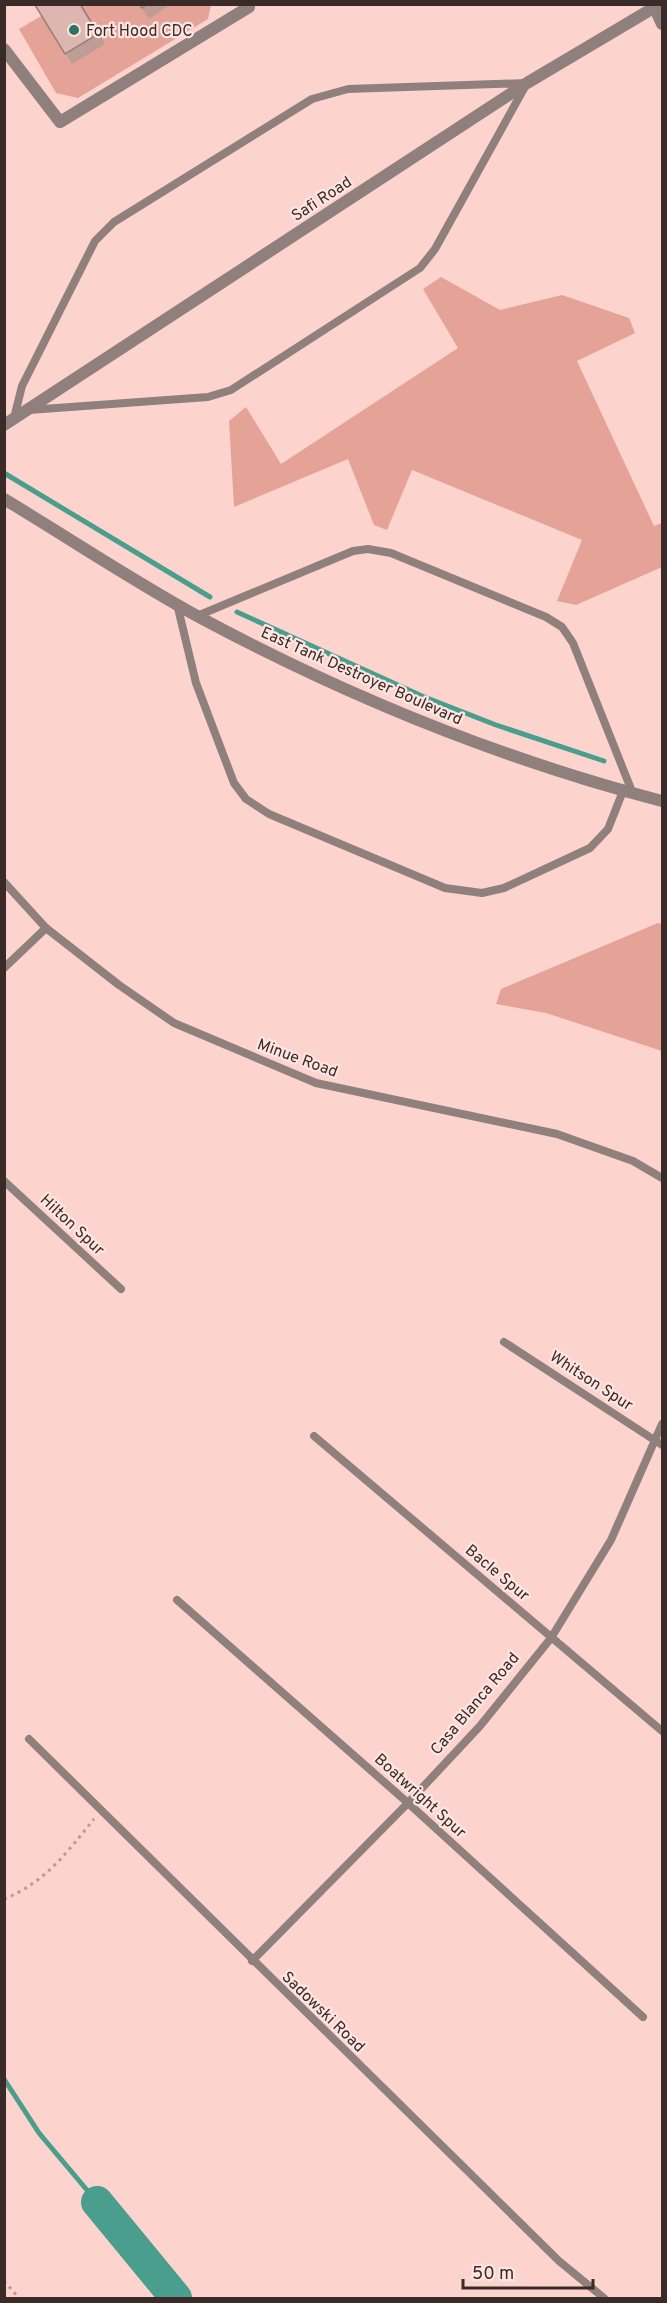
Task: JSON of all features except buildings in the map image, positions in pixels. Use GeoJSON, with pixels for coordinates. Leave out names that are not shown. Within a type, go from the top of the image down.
{"type":"FeatureCollection","features":[{"type":"Feature","properties":{"kind":"street"},"geometry":{"type":"LineString","coordinates":[[656,5],[663,24]]}},
{"type":"Feature","properties":{"kind":"street","name":"Safi Road"},"geometry":{"type":"LineString","coordinates":[[9,422],[526,83],[656,5]]}},
{"type":"Feature","properties":{"kind":"street"},"geometry":{"type":"LineString","coordinates":[[4,49],[60,122],[249,7]]}},
{"type":"Feature","properties":{"kind":"street","name":"East Tank Destroyer Boulevard"},"geometry":{"type":"LineString","coordinates":[[4,499],[197,616],[299,669],[444,731],[546,768],[663,801]]}},
{"type":"Feature","properties":{"kind":"lane"},"geometry":{"type":"LineString","coordinates":[[28,410],[208,398],[231,390],[420,268],[435,249],[526,83]]}},
{"type":"Feature","properties":{"kind":"lane"},"geometry":{"type":"LineString","coordinates":[[9,422],[22,387],[90,251],[114,222],[312,99],[348,89],[526,83]]}},
{"type":"Feature","properties":{"kind":"lane"},"geometry":{"type":"LineString","coordinates":[[177,604],[196,683],[234,783],[246,799],[270,814],[445,888],[482,893],[504,888],[590,848],[608,829],[628,792],[573,643],[562,627],[546,617],[391,554],[368,549],[353,551],[197,616]]}},
{"type":"Feature","properties":{"kind":"lane","name":"Minue Road"},"geometry":{"type":"LineString","coordinates":[[4,882],[46,928],[118,985],[174,1023],[234,1050],[316,1083],[557,1134],[633,1161],[663,1178]]}},
{"type":"Feature","properties":{"kind":"lane"},"geometry":{"type":"LineString","coordinates":[[4,968],[46,928]]}},
{"type":"Feature","properties":{"kind":"lane","name":"Hilton Spur"},"geometry":{"type":"LineString","coordinates":[[4,1181],[121,1289]]}},
{"type":"Feature","properties":{"kind":"lane","name":"Whitson Spur"},"geometry":{"type":"LineString","coordinates":[[504,1342],[660,1442]]}},
{"type":"Feature","properties":{"kind":"lane","name":"Casa Blanca Road"},"geometry":{"type":"LineString","coordinates":[[252,1961],[408,1803],[480,1726],[550,1638],[611,1540],[660,1442],[663,1424]]}},
{"type":"Feature","properties":{"kind":"lane","name":"Bacle Spur"},"geometry":{"type":"LineString","coordinates":[[314,1436],[550,1638],[663,1731]]}},
{"type":"Feature","properties":{"kind":"lane","name":"Boatwright Spur"},"geometry":{"type":"LineString","coordinates":[[177,1600],[408,1803],[643,2017]]}},
{"type":"Feature","properties":{"kind":"lane","name":"Sadowski Road"},"geometry":{"type":"LineString","coordinates":[[29,1739],[559,2261],[604,2298]]}},
{"type":"Feature","properties":{"kind":"path"},"geometry":{"type":"LineString","coordinates":[[4,1899],[18,1893],[55,1868],[101,1810]]}},
{"type":"Feature","properties":{"kind":"path"},"geometry":{"type":"LineString","coordinates":[[4,2281],[19,2298]]}},
{"type":"Feature","properties":{"kind":"shaded area"},"geometry":{"type":"Polygon","coordinates":[[[81,5],[211,5],[208,19],[78,98],[56,93],[19,29],[43,15],[105,44],[81,5]]]}},
{"type":"Feature","properties":{"kind":"shaded area"},"geometry":{"type":"Polygon","coordinates":[[[441,277],[500,310],[562,295],[629,318],[635,333],[577,361],[654,526],[662,523],[662,567],[576,605],[557,601],[582,540],[412,470],[387,530],[374,525],[348,459],[234,507],[229,421],[246,407],[281,464],[458,348],[423,289],[441,277]]]}},
{"type":"Feature","properties":{"kind":"shaded area"},"geometry":{"type":"Polygon","coordinates":[[[658,923],[662,924],[662,1051],[546,1013],[496,1004],[501,989],[658,923]]]}},
{"type":"Feature","properties":{"kind":"waterway"},"geometry":{"type":"LineString","coordinates":[[4,473],[210,597]]}},
{"type":"Feature","properties":{"kind":"waterway"},"geometry":{"type":"LineString","coordinates":[[237,612],[422,696],[496,725],[604,761]]}},
{"type":"Feature","properties":{"kind":"waterway"},"geometry":{"type":"LineString","coordinates":[[4,2079],[39,2133],[97,2202]]}},
{"type":"Feature","properties":{"kind":"waterway"},"geometry":{"type":"LineString","coordinates":[[97,2202],[176,2298]]}},
{"type":"Feature","properties":{"kind":"place","name":"Fort Hood CDC"},"geometry":{"type":"Point","coordinates":[74,30]}}]}
